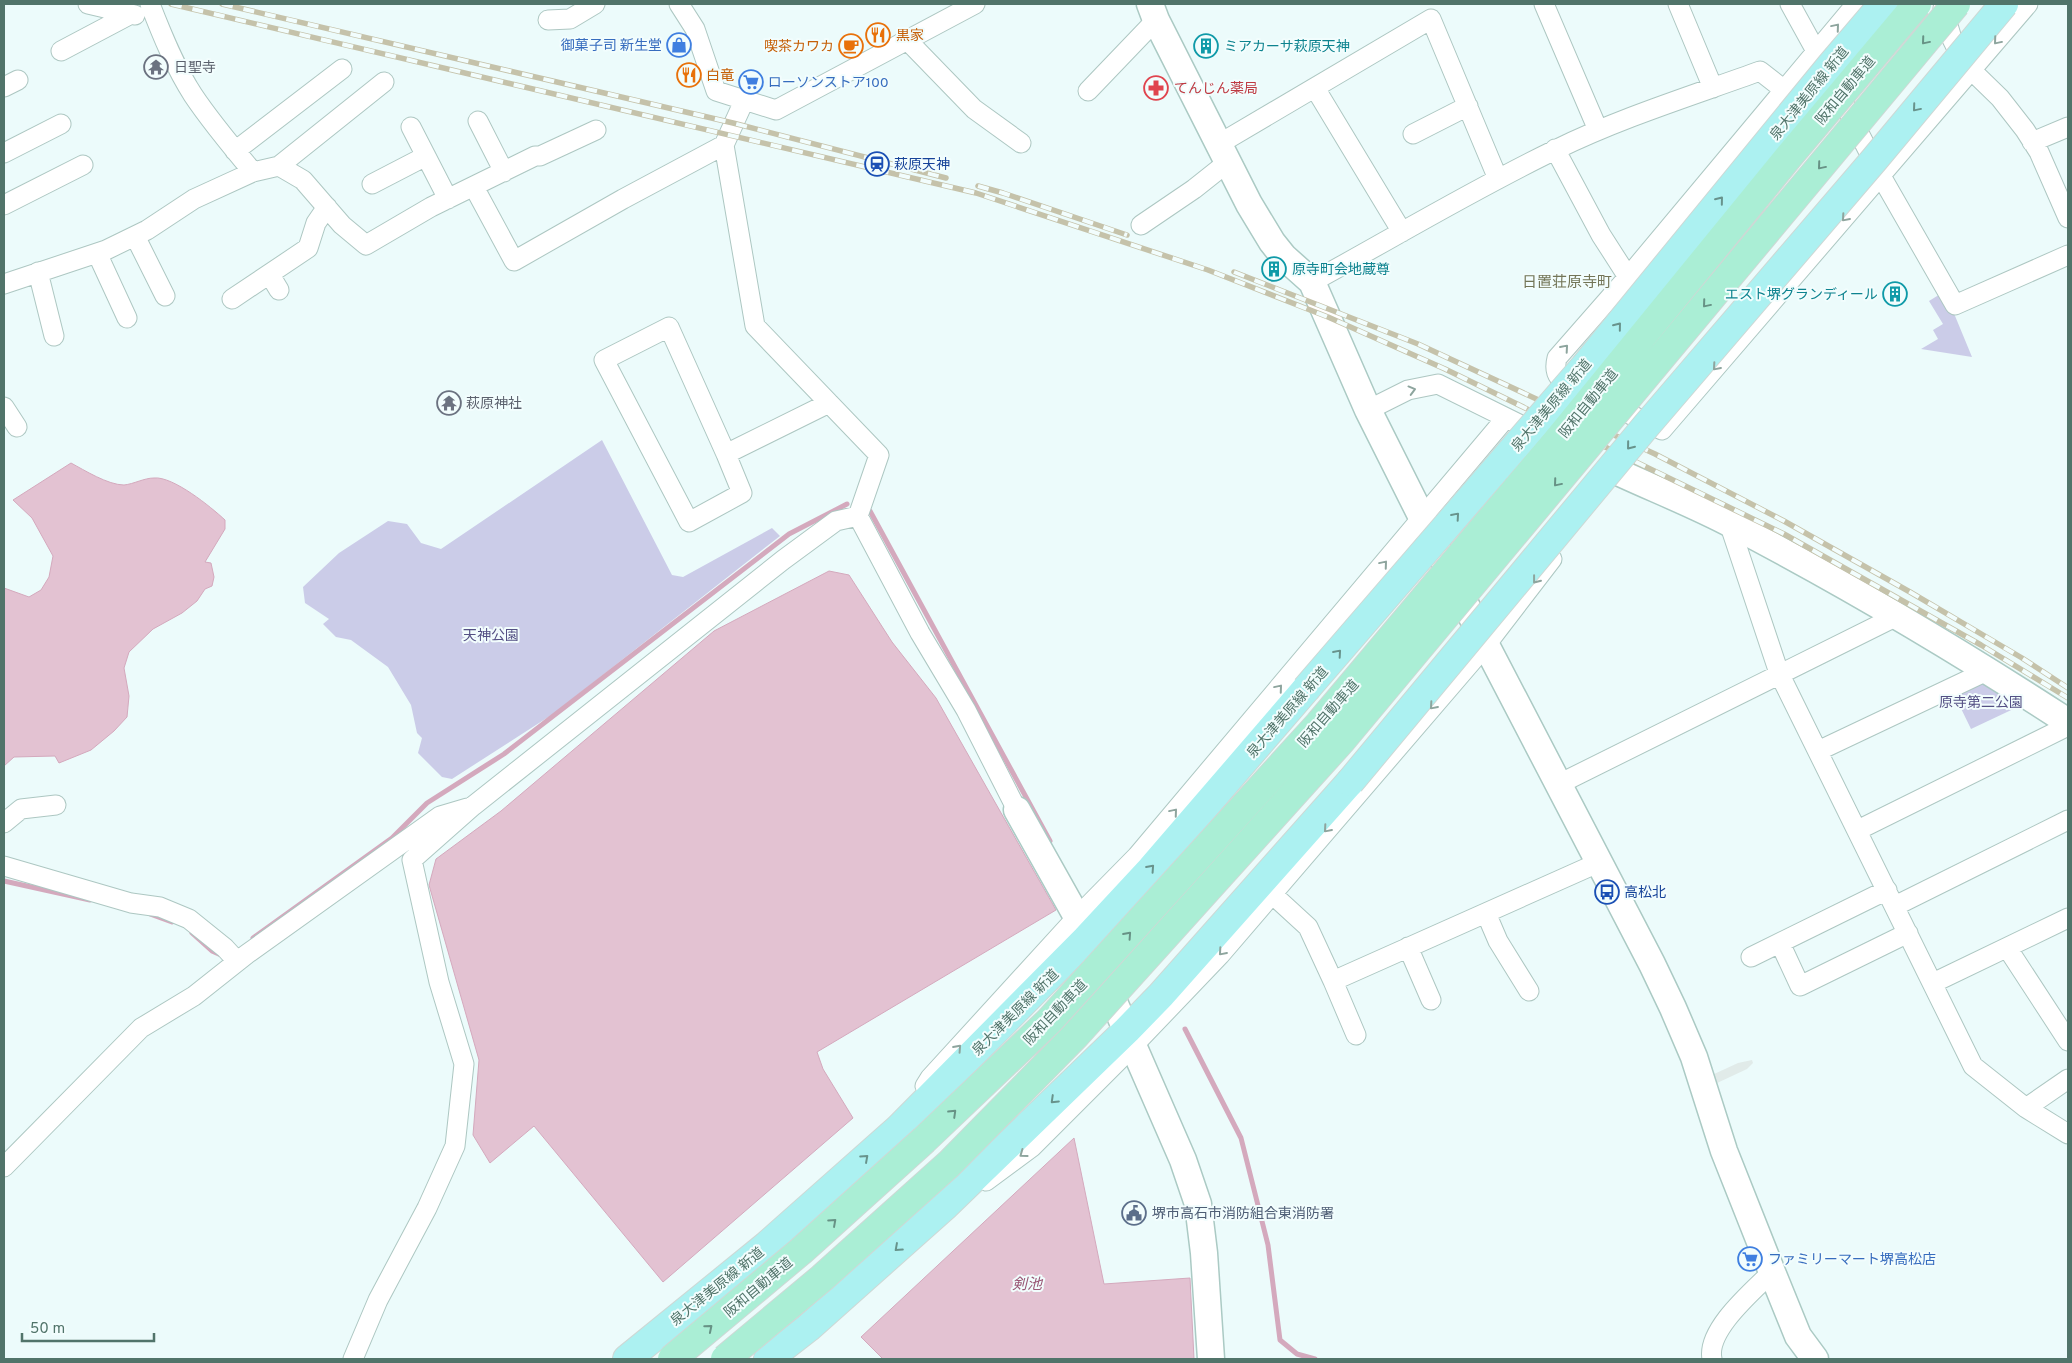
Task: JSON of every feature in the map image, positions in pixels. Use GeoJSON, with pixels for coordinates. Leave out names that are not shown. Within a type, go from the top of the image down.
{"type":"FeatureCollection","features":[{"type":"Feature","properties":{"kind":"highway","name":"阪和自動車道"},"geometry":{"type":"LineString","coordinates":[[672,1359],[800,1251],[924,1140],[1049,1021],[1319,724],[1556,442],[1790,155],[1917,4]]}},
{"type":"Feature","properties":{"kind":"highway","name":"阪和自動車道"},"geometry":{"type":"LineString","coordinates":[[725,1359],[822,1278],[950,1164],[1081,1028],[1342,740],[1956,4]]}},
{"type":"Feature","properties":{"kind":"main road","name":"泉大津美原線 新道"},"geometry":{"type":"LineString","coordinates":[[627,1359],[766,1246],[898,1129],[1081,928],[1151,869],[1584,367],[1883,4]]}},
{"type":"Feature","properties":{"kind":"main road"},"geometry":{"type":"LineString","coordinates":[[768,1359],[808,1328],[1130,1038],[1187,965],[1350,782],[1646,426],[2004,4]]}},
{"type":"Feature","properties":{"kind":"street"},"geometry":{"type":"LineString","coordinates":[[88,4],[131,14],[153,12],[178,68],[193,95],[253,172]]}},
{"type":"Feature","properties":{"kind":"street"},"geometry":{"type":"LineString","coordinates":[[548,20],[570,19],[595,4]]}},
{"type":"Feature","properties":{"kind":"street"},"geometry":{"type":"LineString","coordinates":[[679,4],[696,29],[716,91],[744,102],[776,110],[975,4]]}},
{"type":"Feature","properties":{"kind":"street"},"geometry":{"type":"LineString","coordinates":[[1544,4],[1598,130]]}},
{"type":"Feature","properties":{"kind":"street"},"geometry":{"type":"LineString","coordinates":[[1678,4],[1712,88]]}},
{"type":"Feature","properties":{"kind":"street"},"geometry":{"type":"LineString","coordinates":[[1790,4],[1817,51],[1881,176],[1955,305],[2068,255]]}},
{"type":"Feature","properties":{"kind":"street"},"geometry":{"type":"LineString","coordinates":[[1856,4],[1783,89],[1628,277],[1557,358],[1555,367],[1558,376],[1565,383],[1662,430],[2028,4]]}},
{"type":"Feature","properties":{"kind":"street"},"geometry":{"type":"LineString","coordinates":[[1942,4],[1952,39],[1964,63],[2000,98],[2039,152],[2068,218]]}},
{"type":"Feature","properties":{"kind":"street"},"geometry":{"type":"LineString","coordinates":[[1088,91],[1153,12],[1223,153],[1272,242],[1284,257],[1312,282],[1368,410],[1486,645],[1600,862],[1673,1008],[1694,1057],[1724,1152],[1772,1272],[1798,1336],[1815,1359]]}},
{"type":"Feature","properties":{"kind":"street"},"geometry":{"type":"LineString","coordinates":[[1141,226],[1194,189],[1223,153],[1314,88],[1428,12],[1498,179]]}},
{"type":"Feature","properties":{"kind":"street"},"geometry":{"type":"LineString","coordinates":[[61,51],[131,14]]}},
{"type":"Feature","properties":{"kind":"street"},"geometry":{"type":"LineString","coordinates":[[908,41],[974,109],[1021,143]]}},
{"type":"Feature","properties":{"kind":"street"},"geometry":{"type":"LineString","coordinates":[[235,151],[342,69]]}},
{"type":"Feature","properties":{"kind":"street"},"geometry":{"type":"LineString","coordinates":[[1312,282],[1498,179],[1598,130],[1760,71],[1783,89]]}},
{"type":"Feature","properties":{"kind":"street"},"geometry":{"type":"LineString","coordinates":[[4,284],[97,253],[135,236],[194,199],[253,172],[279,166],[384,82]]}},
{"type":"Feature","properties":{"kind":"street"},"geometry":{"type":"LineString","coordinates":[[1314,88],[1402,232]]}},
{"type":"Feature","properties":{"kind":"street"},"geometry":{"type":"LineString","coordinates":[[744,102],[724,145],[755,326],[879,455],[858,516],[920,633],[966,710],[1017,810],[1081,928],[1183,1160],[1198,1204],[1204,1253],[1211,1359]]}},
{"type":"Feature","properties":{"kind":"street"},"geometry":{"type":"LineString","coordinates":[[1413,134],[1468,106]]}},
{"type":"Feature","properties":{"kind":"street"},"geometry":{"type":"LineString","coordinates":[[478,121],[504,172]]}},
{"type":"Feature","properties":{"kind":"street"},"geometry":{"type":"LineString","coordinates":[[4,153],[61,124]]}},
{"type":"Feature","properties":{"kind":"street"},"geometry":{"type":"LineString","coordinates":[[411,127],[448,199]]}},
{"type":"Feature","properties":{"kind":"street"},"geometry":{"type":"LineString","coordinates":[[2032,142],[2068,127]]}},
{"type":"Feature","properties":{"kind":"street"},"geometry":{"type":"LineString","coordinates":[[279,166],[303,180],[342,225],[366,245],[431,206],[535,156],[540,156],[596,130]]}},
{"type":"Feature","properties":{"kind":"street"},"geometry":{"type":"LineString","coordinates":[[474,186],[514,261],[622,199],[724,145]]}},
{"type":"Feature","properties":{"kind":"street"},"geometry":{"type":"LineString","coordinates":[[1555,150],[1601,235],[1628,277]]}},
{"type":"Feature","properties":{"kind":"street"},"geometry":{"type":"LineString","coordinates":[[372,184],[426,156]]}},
{"type":"Feature","properties":{"kind":"street"},"geometry":{"type":"LineString","coordinates":[[4,205],[83,165]]}},
{"type":"Feature","properties":{"kind":"street"},"geometry":{"type":"LineString","coordinates":[[232,299],[275,282],[308,248],[316,223],[327,207]]}},
{"type":"Feature","properties":{"kind":"street"},"geometry":{"type":"LineString","coordinates":[[135,236],[165,296]]}},
{"type":"Feature","properties":{"kind":"street"},"geometry":{"type":"LineString","coordinates":[[97,253],[127,318]]}},
{"type":"Feature","properties":{"kind":"street"},"geometry":{"type":"LineString","coordinates":[[38,272],[54,336]]}},
{"type":"Feature","properties":{"kind":"street"},"geometry":{"type":"LineString","coordinates":[[669,327],[726,454],[742,493],[689,522],[604,360],[669,327]]}},
{"type":"Feature","properties":{"kind":"street"},"geometry":{"type":"LineString","coordinates":[[1368,410],[1408,390],[1438,384],[1505,419],[1729,523],[1989,670],[2068,722]]}},
{"type":"Feature","properties":{"kind":"street"},"geometry":{"type":"LineString","coordinates":[[726,454],[828,403]]}},
{"type":"Feature","properties":{"kind":"street"},"geometry":{"type":"LineString","coordinates":[[4,407],[17,427]]}},
{"type":"Feature","properties":{"kind":"street"},"geometry":{"type":"LineString","coordinates":[[1081,928],[1137,856],[1505,419]]}},
{"type":"Feature","properties":{"kind":"street"},"geometry":{"type":"LineString","coordinates":[[1130,1038],[1220,955],[1486,645],[1620,473]]}},
{"type":"Feature","properties":{"kind":"street"},"geometry":{"type":"LineString","coordinates":[[353,1359],[378,1300],[427,1208],[455,1146],[464,1064],[439,982],[412,860],[473,806],[783,560],[836,521],[858,516]]}},
{"type":"Feature","properties":{"kind":"street"},"geometry":{"type":"LineString","coordinates":[[1729,523],[1780,673],[1972,1066],[2026,1108],[2068,1134]]}},
{"type":"Feature","properties":{"kind":"street"},"geometry":{"type":"LineString","coordinates":[[1559,784],[1895,616]]}},
{"type":"Feature","properties":{"kind":"street"},"geometry":{"type":"LineString","coordinates":[[1818,751],[1989,670]]}},
{"type":"Feature","properties":{"kind":"street"},"geometry":{"type":"LineString","coordinates":[[1858,830],[2068,726]]}},
{"type":"Feature","properties":{"kind":"street"},"geometry":{"type":"LineString","coordinates":[[4,823],[21,809],[56,806]]}},
{"type":"Feature","properties":{"kind":"street"},"geometry":{"type":"LineString","coordinates":[[4,1167],[141,1028],[194,996],[237,961],[440,816],[473,806]]}},
{"type":"Feature","properties":{"kind":"street"},"geometry":{"type":"LineString","coordinates":[[1751,957],[2068,820]]}},
{"type":"Feature","properties":{"kind":"street"},"geometry":{"type":"LineString","coordinates":[[1333,981],[1600,862]]}},
{"type":"Feature","properties":{"kind":"street"},"geometry":{"type":"LineString","coordinates":[[4,866],[131,903],[160,907],[189,919],[225,948],[237,961]]}},
{"type":"Feature","properties":{"kind":"street"},"geometry":{"type":"LineString","coordinates":[[1272,894],[1308,927],[1356,1035]]}},
{"type":"Feature","properties":{"kind":"street"},"geometry":{"type":"LineString","coordinates":[[1486,913],[1498,940],[1529,991]]}},
{"type":"Feature","properties":{"kind":"street"},"geometry":{"type":"LineString","coordinates":[[1933,983],[2008,949],[2068,918]]}},
{"type":"Feature","properties":{"kind":"street"},"geometry":{"type":"LineString","coordinates":[[1780,943],[1800,986],[1908,933]]}},
{"type":"Feature","properties":{"kind":"street"},"geometry":{"type":"LineString","coordinates":[[1408,947],[1432,1000]]}},
{"type":"Feature","properties":{"kind":"street"},"geometry":{"type":"LineString","coordinates":[[2008,949],[2068,1041]]}},
{"type":"Feature","properties":{"kind":"street"},"geometry":{"type":"LineString","coordinates":[[2026,1108],[2068,1079]]}},
{"type":"Feature","properties":{"kind":"street"},"geometry":{"type":"LineString","coordinates":[[1712,1359],[1710,1352],[1726,1318],[1772,1272]]}},
{"type":"Feature","properties":{"kind":"shaded area"},"geometry":{"type":"Polygon","coordinates":[[[1752,1060],[1753,1063],[1747,1069],[1715,1084],[1712,1075],[1738,1063],[1752,1060]]]}},
{"type":"Feature","properties":{"kind":"green space"},"geometry":{"type":"Polygon","coordinates":[[[1942,293],[1953,311],[1972,357],[1921,349],[1938,339],[1933,330],[1943,324],[1929,301],[1942,293]]]}},
{"type":"Feature","properties":{"kind":"green space","name":"天神公園"},"geometry":{"type":"Polygon","coordinates":[[[602,440],[672,575],[683,577],[772,528],[780,536],[553,714],[452,779],[442,777],[418,753],[422,738],[417,733],[411,705],[388,667],[351,640],[336,637],[323,624],[329,619],[305,603],[303,587],[339,553],[388,521],[407,524],[421,543],[441,549],[602,440]]]}},
{"type":"Feature","properties":{"kind":"green space","name":"原寺第二公園"},"geometry":{"type":"Polygon","coordinates":[[[1987,681],[2024,704],[1971,729],[1953,692],[1987,681]]]}},
{"type":"Feature","properties":{"kind":"water"},"geometry":{"type":"Polygon","coordinates":[[[71,463],[111,483],[124,485],[154,478],[171,482],[191,493],[219,514],[225,520],[225,529],[205,562],[211,563],[214,577],[212,586],[205,589],[197,601],[182,613],[153,629],[129,652],[124,668],[129,696],[127,717],[114,731],[91,750],[59,763],[55,756],[14,757],[4,766],[4,588],[29,597],[41,590],[49,577],[53,556],[32,518],[13,500],[71,463]]]}},
{"type":"Feature","properties":{"kind":"water"},"geometry":{"type":"Polygon","coordinates":[[[829,571],[849,575],[892,642],[936,698],[1056,910],[817,1052],[823,1069],[853,1118],[663,1282],[534,1126],[490,1163],[473,1135],[479,1060],[429,885],[436,859],[501,811],[714,631],[829,571]]]}},
{"type":"Feature","properties":{"kind":"water","name":"剣池"},"geometry":{"type":"Polygon","coordinates":[[[1074,1138],[1104,1284],[1190,1278],[1194,1359],[883,1359],[861,1337],[1074,1138]]]}},
{"type":"Feature","properties":{"kind":"waterway"},"geometry":{"type":"LineString","coordinates":[[253,938],[392,838],[427,803],[504,754],[789,534],[847,504]]}},
{"type":"Feature","properties":{"kind":"waterway"},"geometry":{"type":"LineString","coordinates":[[870,511],[1050,841]]}},
{"type":"Feature","properties":{"kind":"waterway"},"geometry":{"type":"LineString","coordinates":[[4,881],[90,900]]}},
{"type":"Feature","properties":{"kind":"waterway"},"geometry":{"type":"LineString","coordinates":[[150,914],[172,922]]}},
{"type":"Feature","properties":{"kind":"waterway"},"geometry":{"type":"LineString","coordinates":[[192,933],[212,951],[221,955]]}},
{"type":"Feature","properties":{"kind":"waterway"},"geometry":{"type":"LineString","coordinates":[[1185,1029],[1241,1138],[1268,1245],[1280,1340],[1297,1354],[1315,1359]]}},
{"type":"Feature","properties":{"kind":"railway"},"geometry":{"type":"LineString","coordinates":[[171,4],[976,193],[1208,270],[1328,317],[1445,369],[1784,534],[1981,645],[2068,698]]}},
{"type":"Feature","properties":{"kind":"railway"},"geometry":{"type":"LineString","coordinates":[[222,4],[733,123],[946,178]]}},
{"type":"Feature","properties":{"kind":"railway"},"geometry":{"type":"LineString","coordinates":[[978,186],[1127,235]]}},
{"type":"Feature","properties":{"kind":"railway"},"geometry":{"type":"LineString","coordinates":[[1234,272],[1418,344],[1655,454],[1784,521],[1910,592],[2022,658],[2068,688]]}},
{"type":"Feature","properties":{"kind":"place","name":"黒家"},"geometry":{"type":"Point","coordinates":[878,35]}},
{"type":"Feature","properties":{"kind":"place","name":"御菓子司 新生堂"},"geometry":{"type":"Point","coordinates":[679,45]}},
{"type":"Feature","properties":{"kind":"place","name":"喫茶カワカ"},"geometry":{"type":"Point","coordinates":[851,46]}},
{"type":"Feature","properties":{"kind":"place","name":"ミアカーサ萩原天神"},"geometry":{"type":"Point","coordinates":[1206,46]}},
{"type":"Feature","properties":{"kind":"place","name":"日聖寺"},"geometry":{"type":"Point","coordinates":[156,67]}},
{"type":"Feature","properties":{"kind":"place","name":"白竜"},"geometry":{"type":"Point","coordinates":[689,75]}},
{"type":"Feature","properties":{"kind":"place","name":"ローソンストア100"},"geometry":{"type":"Point","coordinates":[751,82]}},
{"type":"Feature","properties":{"kind":"place","name":"てんじん薬局"},"geometry":{"type":"Point","coordinates":[1156,88]}},
{"type":"Feature","properties":{"kind":"place","name":"萩原天神"},"geometry":{"type":"Point","coordinates":[877,164]}},
{"type":"Feature","properties":{"kind":"place","name":"原寺町会地蔵尊"},"geometry":{"type":"Point","coordinates":[1274,269]}},
{"type":"Feature","properties":{"kind":"place","name":"エスト堺グランディール"},"geometry":{"type":"Point","coordinates":[1895,294]}},
{"type":"Feature","properties":{"kind":"place","name":"萩原神社"},"geometry":{"type":"Point","coordinates":[449,403]}},
{"type":"Feature","properties":{"kind":"place","name":"高松北"},"geometry":{"type":"Point","coordinates":[1607,892]}},
{"type":"Feature","properties":{"kind":"place","name":"堺市高石市消防組合東消防署"},"geometry":{"type":"Point","coordinates":[1134,1213]}},
{"type":"Feature","properties":{"kind":"place","name":"ファミリーマート堺高松店"},"geometry":{"type":"Point","coordinates":[1750,1259]}},
{"type":"Feature","properties":{"kind":"district","name":"日置荘原寺町"},"geometry":{"type":"Point","coordinates":[1567,282]}}]}
